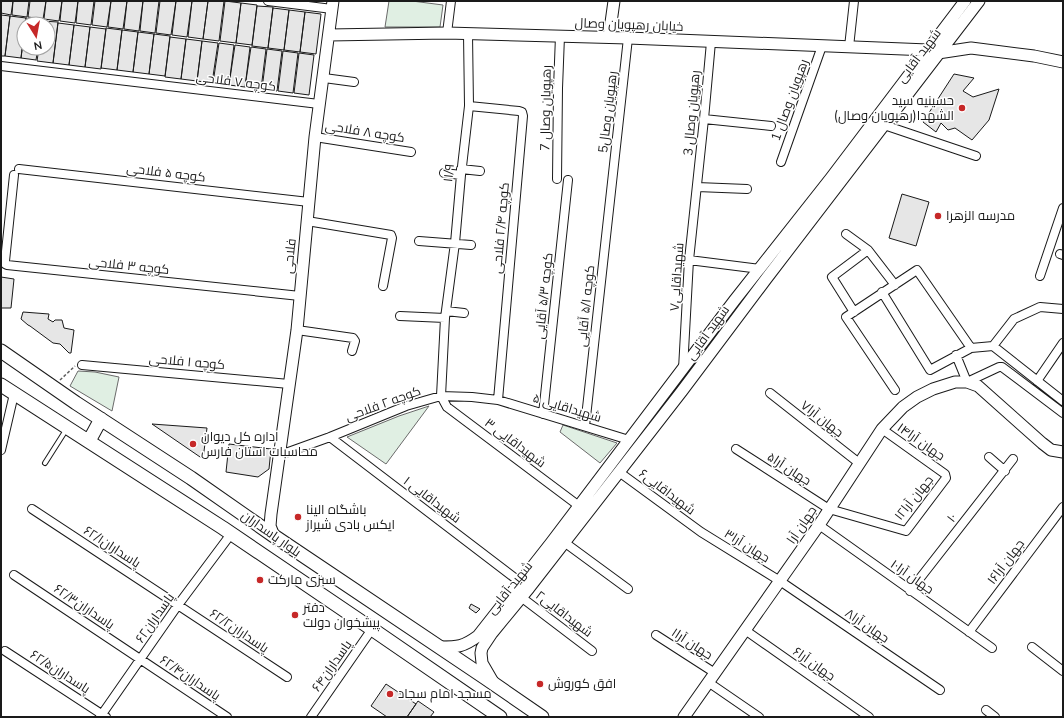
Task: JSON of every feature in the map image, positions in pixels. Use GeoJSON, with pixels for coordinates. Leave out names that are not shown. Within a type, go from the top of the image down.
{"type":"FeatureCollection","features":[{"type":"Feature","properties":{"kind":"main road","name":"بلوار پاسداران"},"geometry":{"type":"LineString","coordinates":[[1,351],[191,478],[249,519],[542,717]]}},
{"type":"Feature","properties":{"kind":"main road","name":"بلوار پاسداران"},"geometry":{"type":"LineString","coordinates":[[1,385],[231,534],[500,717]]}},
{"type":"Feature","properties":{"kind":"main road"},"geometry":{"type":"LineString","coordinates":[[89,441],[101,419]]}},
{"type":"Feature","properties":{"kind":"street"},"geometry":{"type":"LineString","coordinates":[[268,1],[333,5]]}},
{"type":"Feature","properties":{"kind":"street"},"geometry":{"type":"LineString","coordinates":[[447,33],[451,1]]}},
{"type":"Feature","properties":{"kind":"street"},"geometry":{"type":"LineString","coordinates":[[609,37],[614,1]]}},
{"type":"Feature","properties":{"kind":"street"},"geometry":{"type":"LineString","coordinates":[[849,47],[854,1]]}},
{"type":"Feature","properties":{"kind":"street","name":"شهید آقایی"},"geometry":{"type":"LineString","coordinates":[[482,648],[517,594],[520,582],[683,368],[760,269],[812,211],[884,125],[965,1]]}},
{"type":"Feature","properties":{"kind":"street","name":"شهید آقایی"},"geometry":{"type":"LineString","coordinates":[[440,647],[457,647],[468,644],[478,636],[564,542],[682,391],[766,278],[812,211],[933,51],[956,30],[979,1]]}},
{"type":"Feature","properties":{"kind":"street","name":"فلاحی"},"geometry":{"type":"LineString","coordinates":[[274,536],[270,526],[271,514],[297,330],[315,137],[333,5]]}},
{"type":"Feature","properties":{"kind":"street"},"geometry":{"type":"LineString","coordinates":[[956,30],[958,39],[963,44],[971,48]]}},
{"type":"Feature","properties":{"kind":"street","name":"خیابان رهپویان وصال"},"geometry":{"type":"LineString","coordinates":[[329,35],[447,33],[609,37],[933,51],[971,48],[1034,56],[1063,62]]}},
{"type":"Feature","properties":{"kind":"street","name":"۱۱/۹"},"geometry":{"type":"LineString","coordinates":[[442,396],[446,314],[455,243],[468,106],[468,34]]}},
{"type":"Feature","properties":{"kind":"street","name":"7 رهپویان وصال"},"geometry":{"type":"LineString","coordinates":[[557,179],[560,36]]}},
{"type":"Feature","properties":{"kind":"street","name":"رهپویان وصال5"},"geometry":{"type":"LineString","coordinates":[[611,189],[628,38]]}},
{"type":"Feature","properties":{"kind":"street","name":"3 رهپویان وصال"},"geometry":{"type":"LineString","coordinates":[[697,187],[711,42]]}},
{"type":"Feature","properties":{"kind":"street","name":"1 رهپویان وصال"},"geometry":{"type":"LineString","coordinates":[[781,162],[822,46]]}},
{"type":"Feature","properties":{"kind":"street","name":"کوچه ۷ فلاحی"},"geometry":{"type":"LineString","coordinates":[[1,66],[320,104]]}},
{"type":"Feature","properties":{"kind":"street"},"geometry":{"type":"LineString","coordinates":[[324,78],[354,82]]}},
{"type":"Feature","properties":{"kind":"street","name":"کوچه ۲/۴ فلاحی"},"geometry":{"type":"LineString","coordinates":[[468,106],[522,112],[498,400]]}},
{"type":"Feature","properties":{"kind":"street"},"geometry":{"type":"LineString","coordinates":[[704,119],[771,126]]}},
{"type":"Feature","properties":{"kind":"street"},"geometry":{"type":"LineString","coordinates":[[884,125],[976,156]]}},
{"type":"Feature","properties":{"kind":"street","name":"کوچه ۸ فلاحی"},"geometry":{"type":"LineString","coordinates":[[315,137],[411,152]]}},
{"type":"Feature","properties":{"kind":"street"},"geometry":{"type":"LineString","coordinates":[[444,173],[480,171]]}},
{"type":"Feature","properties":{"kind":"street","name":"کوچه ۵ فلاحی"},"geometry":{"type":"LineString","coordinates":[[9,215],[17,172],[309,202]]}},
{"type":"Feature","properties":{"kind":"street","name":"کوچه ۵/۳ آقایی"},"geometry":{"type":"LineString","coordinates":[[543,414],[568,180]]}},
{"type":"Feature","properties":{"kind":"street"},"geometry":{"type":"LineString","coordinates":[[697,187],[747,189]]}},
{"type":"Feature","properties":{"kind":"street","name":"شهیداقایی۷"},"geometry":{"type":"LineString","coordinates":[[683,368],[689,260],[697,187]]}},
{"type":"Feature","properties":{"kind":"street","name":"کوچه ۵/۱ آقایی"},"geometry":{"type":"LineString","coordinates":[[585,426],[611,189]]}},
{"type":"Feature","properties":{"kind":"street"},"geometry":{"type":"LineString","coordinates":[[1040,276],[1063,208]]}},
{"type":"Feature","properties":{"kind":"street","name":"کوچه ۳ فلاحی"},"geometry":{"type":"LineString","coordinates":[[9,215],[5,261],[5,264],[7,265],[300,296]]}},
{"type":"Feature","properties":{"kind":"street"},"geometry":{"type":"LineString","coordinates":[[307,221],[391,235],[392,238],[382,286]]}},
{"type":"Feature","properties":{"kind":"street"},"geometry":{"type":"LineString","coordinates":[[846,234],[868,250],[895,285]]}},
{"type":"Feature","properties":{"kind":"street"},"geometry":{"type":"LineString","coordinates":[[419,241],[471,244]]}},
{"type":"Feature","properties":{"kind":"street"},"geometry":{"type":"LineString","coordinates":[[854,312],[832,277],[868,250]]}},
{"type":"Feature","properties":{"kind":"street"},"geometry":{"type":"LineString","coordinates":[[689,260],[760,269]]}},
{"type":"Feature","properties":{"kind":"street"},"geometry":{"type":"LineString","coordinates":[[895,390],[846,317],[917,270],[972,348]]}},
{"type":"Feature","properties":{"kind":"street"},"geometry":{"type":"LineString","coordinates":[[882,292],[930,370],[956,355],[972,348],[993,346],[1063,401]]}},
{"type":"Feature","properties":{"kind":"street"},"geometry":{"type":"LineString","coordinates":[[993,346],[1014,319],[1040,307],[1063,309]]}},
{"type":"Feature","properties":{"kind":"street"},"geometry":{"type":"LineString","coordinates":[[400,316],[464,313]]}},
{"type":"Feature","properties":{"kind":"street"},"geometry":{"type":"LineString","coordinates":[[297,330],[353,338],[355,341],[352,351]]}},
{"type":"Feature","properties":{"kind":"street"},"geometry":{"type":"LineString","coordinates":[[1037,381],[1063,344]]}},
{"type":"Feature","properties":{"kind":"street"},"geometry":{"type":"LineString","coordinates":[[956,355],[967,382],[978,386],[1051,450],[1063,452]]}},
{"type":"Feature","properties":{"kind":"street","name":"کوچه ۱ فلاحی"},"geometry":{"type":"LineString","coordinates":[[82,364],[290,384]]}},
{"type":"Feature","properties":{"kind":"street","name":"جهان آرا"},"geometry":{"type":"LineString","coordinates":[[684,717],[819,525],[882,430],[903,407],[917,397],[933,389],[955,382],[967,382],[999,367],[1063,413]]}},
{"type":"Feature","properties":{"kind":"street","name":"جهان آرا۷"},"geometry":{"type":"LineString","coordinates":[[770,393],[859,463]]}},
{"type":"Feature","properties":{"kind":"street"},"geometry":{"type":"LineString","coordinates":[[1,450],[14,394]]}},
{"type":"Feature","properties":{"kind":"street","name":"کوچه ۲ فلاحی"},"geometry":{"type":"LineString","coordinates":[[280,455],[330,437],[406,406],[442,396],[472,396],[498,400]]}},
{"type":"Feature","properties":{"kind":"street","name":"۳ شهیداقایی"},"geometry":{"type":"LineString","coordinates":[[442,396],[447,407],[579,506]]}},
{"type":"Feature","properties":{"kind":"street","name":"۵ شهیداقایی"},"geometry":{"type":"LineString","coordinates":[[498,400],[629,440]]}},
{"type":"Feature","properties":{"kind":"street","name":"جهان آرا۱۴"},"geometry":{"type":"LineString","coordinates":[[882,430],[946,476]]}},
{"type":"Feature","properties":{"kind":"street","name":"۱ شهیداقایی"},"geometry":{"type":"LineString","coordinates":[[330,437],[520,582]]}},
{"type":"Feature","properties":{"kind":"street","name":"جهان آرا۵"},"geometry":{"type":"LineString","coordinates":[[736,449],[829,509]]}},
{"type":"Feature","properties":{"kind":"street"},"geometry":{"type":"LineString","coordinates":[[989,457],[1005,471]]}},
{"type":"Feature","properties":{"kind":"street","name":"۱۰"},"geometry":{"type":"LineString","coordinates":[[910,590],[1013,460]]}},
{"type":"Feature","properties":{"kind":"street","name":"شهیداقایی۶"},"geometry":{"type":"LineString","coordinates":[[619,472],[701,532]]}},
{"type":"Feature","properties":{"kind":"street","name":"جهان آرا۱۲"},"geometry":{"type":"LineString","coordinates":[[829,509],[906,531],[946,476]]}},
{"type":"Feature","properties":{"kind":"street","name":"جهان آرا۱۶"},"geometry":{"type":"LineString","coordinates":[[969,632],[1063,507]]}},
{"type":"Feature","properties":{"kind":"street","name":"پاسداران۶۲/۱"},"geometry":{"type":"LineString","coordinates":[[32,509],[178,605]]}},
{"type":"Feature","properties":{"kind":"street"},"geometry":{"type":"LineString","coordinates":[[249,519],[261,520],[271,514]]}},
{"type":"Feature","properties":{"kind":"street","name":"جهان آرا۱۰"},"geometry":{"type":"LineString","coordinates":[[819,525],[992,648]]}},
{"type":"Feature","properties":{"kind":"street","name":"جهان آرا۳"},"geometry":{"type":"LineString","coordinates":[[701,532],[780,581]]}},
{"type":"Feature","properties":{"kind":"street","name":"پاسداران۶۲"},"geometry":{"type":"LineString","coordinates":[[103,716],[140,659],[231,534]]}},
{"type":"Feature","properties":{"kind":"street"},"geometry":{"type":"LineString","coordinates":[[564,542],[628,589]]}},
{"type":"Feature","properties":{"kind":"street","name":"پاسداران۶۲/۳"},"geometry":{"type":"LineString","coordinates":[[14,575],[140,659]]}},
{"type":"Feature","properties":{"kind":"street","name":"جهان آرا۸"},"geometry":{"type":"LineString","coordinates":[[780,581],[940,690]]}},
{"type":"Feature","properties":{"kind":"street","name":"شهیداقایی۲"},"geometry":{"type":"LineString","coordinates":[[517,594],[592,650]]}},
{"type":"Feature","properties":{"kind":"street","name":"پاسداران۶۲/۲"},"geometry":{"type":"LineString","coordinates":[[178,605],[287,677]]}},
{"type":"Feature","properties":{"kind":"street","name":"پاسداران۶۴"},"geometry":{"type":"LineString","coordinates":[[311,717],[372,629]]}},
{"type":"Feature","properties":{"kind":"street","name":"جهان آرا۶"},"geometry":{"type":"LineString","coordinates":[[745,630],[869,717]]}},
{"type":"Feature","properties":{"kind":"street","name":"جهان آرا۱"},"geometry":{"type":"LineString","coordinates":[[656,635],[711,677],[758,717]]}},
{"type":"Feature","properties":{"kind":"street"},"geometry":{"type":"LineString","coordinates":[[473,640],[472,644],[474,647],[479,649],[482,648],[482,662],[494,684]]}},
{"type":"Feature","properties":{"kind":"street"},"geometry":{"type":"LineString","coordinates":[[1032,647],[1063,671]]}},
{"type":"Feature","properties":{"kind":"street","name":"پاسداران۶۲/۵"},"geometry":{"type":"LineString","coordinates":[[5,650],[103,716]]}},
{"type":"Feature","properties":{"kind":"street","name":"پاسداران۶۲/۴"},"geometry":{"type":"LineString","coordinates":[[140,659],[227,717]]}},
{"type":"Feature","properties":{"kind":"street"},"geometry":{"type":"LineString","coordinates":[[986,710],[995,717]]}},
{"type":"Feature","properties":{"kind":"lane"},"geometry":{"type":"LineString","coordinates":[[45,463],[67,428]]}},
{"type":"Feature","properties":{"kind":"path"},"geometry":{"type":"LineString","coordinates":[[53,387],[74,366],[82,364]]}},
{"type":"Feature","properties":{"kind":"green space"},"geometry":{"type":"Polygon","coordinates":[[[389,1],[412,1],[443,5],[440,27],[385,27],[389,1]]]}},
{"type":"Feature","properties":{"kind":"green space"},"geometry":{"type":"Polygon","coordinates":[[[78,371],[95,372],[119,377],[112,411],[70,386],[78,371]]]}},
{"type":"Feature","properties":{"kind":"green space"},"geometry":{"type":"Polygon","coordinates":[[[429,406],[386,464],[347,437],[399,416],[429,406]]]}},
{"type":"Feature","properties":{"kind":"green space"},"geometry":{"type":"Polygon","coordinates":[[[563,425],[617,443],[600,463],[560,432],[563,425]]]}},
{"type":"Feature","properties":{"kind":"building"},"geometry":{"type":"Polygon","coordinates":[[[1,1],[13,1],[11,15],[1,13],[1,1]]]}},
{"type":"Feature","properties":{"kind":"building"},"geometry":{"type":"Polygon","coordinates":[[[13,1],[29,1],[27,16],[12,15],[13,1]]]}},
{"type":"Feature","properties":{"kind":"building"},"geometry":{"type":"Polygon","coordinates":[[[30,1],[46,1],[44,16],[28,16],[30,1]]]}},
{"type":"Feature","properties":{"kind":"building"},"geometry":{"type":"Polygon","coordinates":[[[46,1],[62,1],[59,21],[56,21],[56,16],[44,16],[46,1]]]}},
{"type":"Feature","properties":{"kind":"building"},"geometry":{"type":"Polygon","coordinates":[[[62,1],[78,1],[75,23],[60,21],[62,1]]]}},
{"type":"Feature","properties":{"kind":"building"},"geometry":{"type":"Polygon","coordinates":[[[78,1],[94,1],[91,25],[76,23],[78,1]]]}},
{"type":"Feature","properties":{"kind":"building"},"geometry":{"type":"Polygon","coordinates":[[[95,1],[111,1],[107,27],[92,25],[95,1]]]}},
{"type":"Feature","properties":{"kind":"building"},"geometry":{"type":"Polygon","coordinates":[[[111,1],[127,1],[123,29],[108,27],[111,1]]]}},
{"type":"Feature","properties":{"kind":"building"},"geometry":{"type":"Polygon","coordinates":[[[127,1],[143,1],[139,31],[124,29],[127,1]]]}},
{"type":"Feature","properties":{"kind":"building"},"geometry":{"type":"Polygon","coordinates":[[[143,1],[159,1],[155,33],[140,31],[143,1]]]}},
{"type":"Feature","properties":{"kind":"building"},"geometry":{"type":"Polygon","coordinates":[[[160,1],[176,1],[171,35],[156,33],[160,1]]]}},
{"type":"Feature","properties":{"kind":"building"},"geometry":{"type":"Polygon","coordinates":[[[176,1],[192,1],[187,37],[172,35],[176,1]]]}},
{"type":"Feature","properties":{"kind":"building"},"geometry":{"type":"Polygon","coordinates":[[[192,1],[208,1],[203,39],[188,37],[192,1]]]}},
{"type":"Feature","properties":{"kind":"building"},"geometry":{"type":"Polygon","coordinates":[[[208,1],[224,1],[219,41],[203,39],[208,1]]]}},
{"type":"Feature","properties":{"kind":"building"},"geometry":{"type":"Polygon","coordinates":[[[225,1],[241,3],[236,43],[220,41],[225,1]]]}},
{"type":"Feature","properties":{"kind":"building"},"geometry":{"type":"Polygon","coordinates":[[[241,3],[257,5],[252,45],[236,43],[241,3]]]}},
{"type":"Feature","properties":{"kind":"building"},"geometry":{"type":"Polygon","coordinates":[[[257,6],[273,7],[268,48],[252,46],[257,6]]]}},
{"type":"Feature","properties":{"kind":"building"},"geometry":{"type":"Polygon","coordinates":[[[273,8],[289,10],[284,50],[268,48],[273,8]]]}},
{"type":"Feature","properties":{"kind":"building"},"geometry":{"type":"Polygon","coordinates":[[[289,10],[305,12],[300,52],[284,50],[289,10]]]}},
{"type":"Feature","properties":{"kind":"building"},"geometry":{"type":"Polygon","coordinates":[[[305,12],[321,14],[316,54],[300,52],[305,12]]]}},
{"type":"Feature","properties":{"kind":"building"},"geometry":{"type":"Polygon","coordinates":[[[1,15],[10,16],[5,56],[1,56],[1,15]]]}},
{"type":"Feature","properties":{"kind":"building"},"geometry":{"type":"Polygon","coordinates":[[[10,16],[16,17],[16,56],[21,56],[21,58],[5,56],[10,16]]]}},
{"type":"Feature","properties":{"kind":"building"},"geometry":{"type":"Polygon","coordinates":[[[56,22],[58,22],[56,38],[56,22]]]}},
{"type":"Feature","properties":{"kind":"building"},"geometry":{"type":"Polygon","coordinates":[[[58,23],[74,25],[69,65],[53,63],[54,56],[56,56],[58,23]]]}},
{"type":"Feature","properties":{"kind":"building"},"geometry":{"type":"Polygon","coordinates":[[[74,25],[90,27],[85,67],[69,65],[74,25]]]}},
{"type":"Feature","properties":{"kind":"building"},"geometry":{"type":"Polygon","coordinates":[[[90,27],[106,29],[101,69],[85,67],[90,27]]]}},
{"type":"Feature","properties":{"kind":"building"},"geometry":{"type":"Polygon","coordinates":[[[106,28],[122,30],[117,70],[101,68],[106,28]]]}},
{"type":"Feature","properties":{"kind":"building"},"geometry":{"type":"Polygon","coordinates":[[[122,30],[138,32],[133,72],[117,70],[122,30]]]}},
{"type":"Feature","properties":{"kind":"building"},"geometry":{"type":"Polygon","coordinates":[[[138,32],[154,34],[149,74],[133,72],[138,32]]]}},
{"type":"Feature","properties":{"kind":"building"},"geometry":{"type":"Polygon","coordinates":[[[154,34],[170,36],[165,76],[149,74],[154,34]]]}},
{"type":"Feature","properties":{"kind":"building"},"geometry":{"type":"Polygon","coordinates":[[[170,37],[186,39],[181,79],[165,77],[170,37]]]}},
{"type":"Feature","properties":{"kind":"building"},"geometry":{"type":"Polygon","coordinates":[[[186,39],[202,41],[197,81],[181,79],[186,39]]]}},
{"type":"Feature","properties":{"kind":"building"},"geometry":{"type":"Polygon","coordinates":[[[202,41],[218,43],[212,83],[197,81],[202,41]]]}},
{"type":"Feature","properties":{"kind":"building"},"geometry":{"type":"Polygon","coordinates":[[[219,43],[234,45],[229,85],[213,83],[219,43]]]}},
{"type":"Feature","properties":{"kind":"building"},"geometry":{"type":"Polygon","coordinates":[[[235,45],[250,47],[245,87],[229,85],[235,45]]]}},
{"type":"Feature","properties":{"kind":"building"},"geometry":{"type":"Polygon","coordinates":[[[251,47],[266,49],[261,89],[245,87],[251,47]]]}},
{"type":"Feature","properties":{"kind":"building"},"geometry":{"type":"Polygon","coordinates":[[[267,49],[282,51],[277,91],[262,89],[267,49]]]}},
{"type":"Feature","properties":{"kind":"building"},"geometry":{"type":"Polygon","coordinates":[[[283,51],[298,53],[293,93],[278,91],[283,51]]]}},
{"type":"Feature","properties":{"kind":"building"},"geometry":{"type":"Polygon","coordinates":[[[299,53],[314,55],[309,95],[294,93],[299,53]]]}},
{"type":"Feature","properties":{"kind":"building"},"geometry":{"type":"Polygon","coordinates":[[[21,56],[37,56],[36,60],[21,58],[21,56]]]}},
{"type":"Feature","properties":{"kind":"building"},"geometry":{"type":"Polygon","coordinates":[[[38,56],[54,56],[53,63],[37,61],[38,56]]]}},
{"type":"Feature","properties":{"kind":"building","name":"حسینیه سید الشهدا(رهپویان وصال)"},"geometry":{"type":"Polygon","coordinates":[[[954,74],[974,78],[963,91],[973,97],[999,89],[989,120],[972,140],[955,128],[948,130],[941,123],[936,132],[923,122],[954,74]]]}},
{"type":"Feature","properties":{"kind":"building"},"geometry":{"type":"Polygon","coordinates":[[[902,194],[929,202],[916,246],[889,238],[902,194]]]}},
{"type":"Feature","properties":{"kind":"building"},"geometry":{"type":"Polygon","coordinates":[[[1,277],[14,279],[11,308],[1,308],[1,277]]]}},
{"type":"Feature","properties":{"kind":"building"},"geometry":{"type":"Polygon","coordinates":[[[23,312],[49,314],[48,319],[53,322],[55,320],[62,320],[64,328],[74,330],[71,353],[69,353],[60,344],[53,343],[28,325],[21,319],[23,312]]]}},
{"type":"Feature","properties":{"kind":"building","name":"اداره کل دیوان محاسبات استان فارس"},"geometry":{"type":"Polygon","coordinates":[[[152,424],[207,428],[203,459],[152,424]]]}},
{"type":"Feature","properties":{"kind":"building"},"geometry":{"type":"Polygon","coordinates":[[[229,444],[271,449],[269,469],[258,477],[226,472],[229,444]]]}},
{"type":"Feature","properties":{"kind":"building"},"geometry":{"type":"Polygon","coordinates":[[[471,604],[480,609],[476,613],[469,608],[471,604]]]}},
{"type":"Feature","properties":{"kind":"building","name":"مسجد امام سجاد"},"geometry":{"type":"Polygon","coordinates":[[[386,684],[416,704],[407,717],[387,717],[371,706],[386,684]]]}},
{"type":"Feature","properties":{"kind":"building"},"geometry":{"type":"Polygon","coordinates":[[[418,701],[434,712],[430,717],[407,717],[418,701]]]}},
{"type":"Feature","properties":{"kind":"place","name":"حسینیه سید الشهدا(رهپویان وصال)"},"geometry":{"type":"Point","coordinates":[962,108]}},
{"type":"Feature","properties":{"kind":"place","name":"مدرسه الزهرا"},"geometry":{"type":"Point","coordinates":[938,216]}},
{"type":"Feature","properties":{"kind":"place","name":"اداره کل دیوان محاسبات استان فارس"},"geometry":{"type":"Point","coordinates":[193,444]}},
{"type":"Feature","properties":{"kind":"place","name":"باشگاه الینا ایکس بادی شیراز"},"geometry":{"type":"Point","coordinates":[298,517]}},
{"type":"Feature","properties":{"kind":"place","name":"سبزی مارکت"},"geometry":{"type":"Point","coordinates":[260,580]}},
{"type":"Feature","properties":{"kind":"place","name":"دفتر پیشخوان دولت"},"geometry":{"type":"Point","coordinates":[295,615]}},
{"type":"Feature","properties":{"kind":"place","name":"افق کوروش"},"geometry":{"type":"Point","coordinates":[540,684]}},
{"type":"Feature","properties":{"kind":"place","name":"مسجد امام سجاد"},"geometry":{"type":"Point","coordinates":[390,694]}}]}
